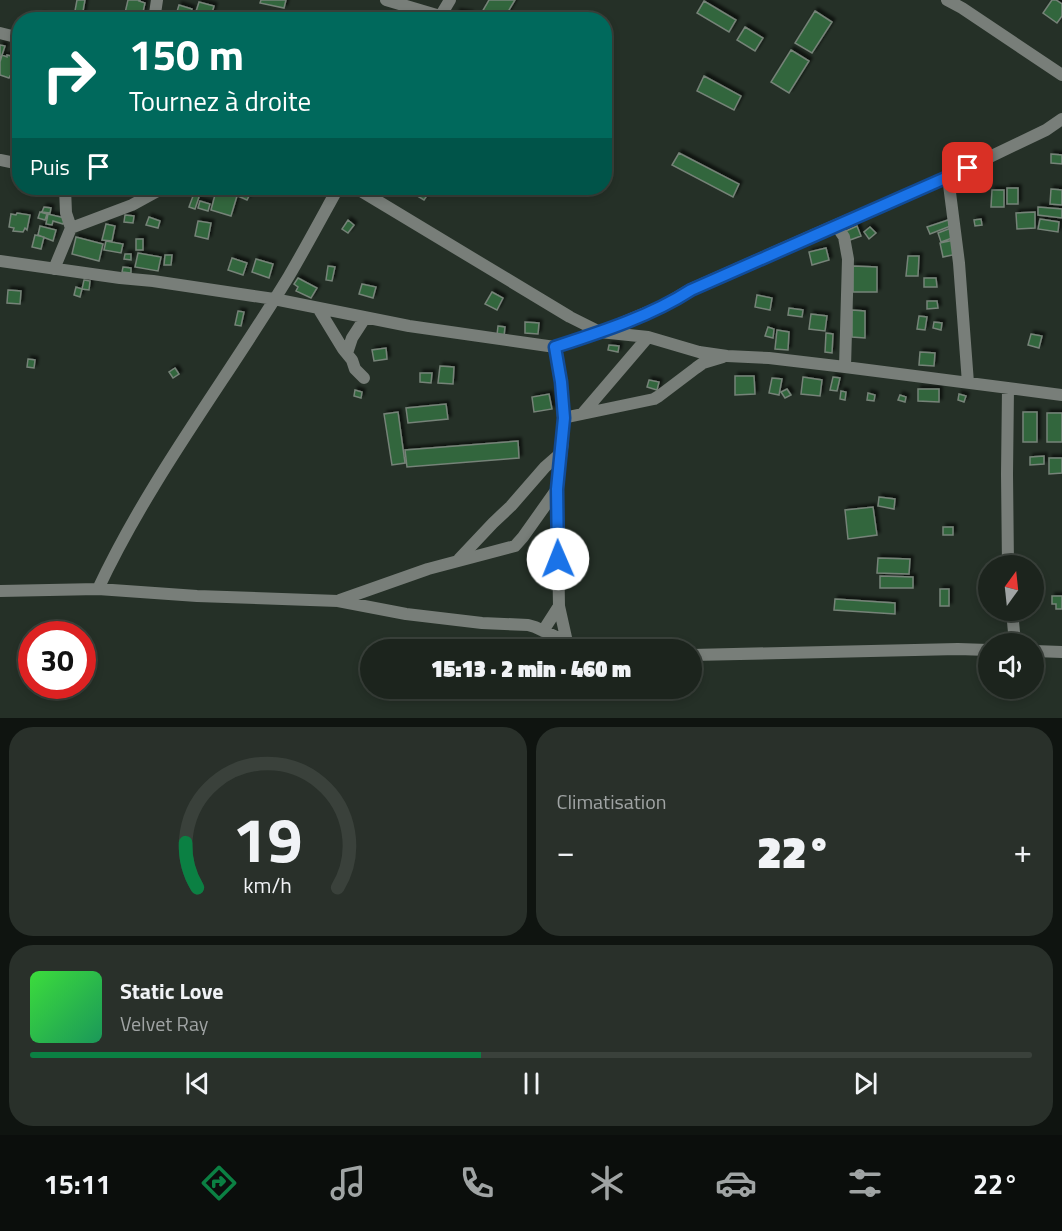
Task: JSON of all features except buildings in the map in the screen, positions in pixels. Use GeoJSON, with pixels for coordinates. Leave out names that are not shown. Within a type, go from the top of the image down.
{"type":"FeatureCollection","features":[{"type":"Feature","properties":{"kind":"street"},"geometry":{"type":"LineString","coordinates":[[386,0],[421,12]]}},
{"type":"Feature","properties":{"kind":"street"},"geometry":{"type":"LineString","coordinates":[[947,0],[1062,75]]}},
{"type":"Feature","properties":{"kind":"street"},"geometry":{"type":"LineString","coordinates":[[4,264],[153,281],[273,299],[409,326],[555,347],[600,332],[662,306],[691,290],[948,177],[1046,130],[1062,119]]}},
{"type":"Feature","properties":{"kind":"street"},"geometry":{"type":"LineString","coordinates":[[948,177],[959,263],[968,382]]}},
{"type":"Feature","properties":{"kind":"street"},"geometry":{"type":"LineString","coordinates":[[54,269],[71,228],[66,213],[65,195]]}},
{"type":"Feature","properties":{"kind":"street"},"geometry":{"type":"LineString","coordinates":[[71,228],[132,205],[150,195]]}},
{"type":"Feature","properties":{"kind":"street"},"geometry":{"type":"LineString","coordinates":[[98,589],[117,549],[144,503],[289,276],[334,195]]}},
{"type":"Feature","properties":{"kind":"street"},"geometry":{"type":"LineString","coordinates":[[368,195],[570,317],[600,332],[648,337],[689,350],[727,356],[769,358],[1062,395]]}},
{"type":"Feature","properties":{"kind":"street"},"geometry":{"type":"LineString","coordinates":[[836,225],[844,237],[848,259],[845,367]]}},
{"type":"Feature","properties":{"kind":"street"},"geometry":{"type":"LineString","coordinates":[[318,308],[352,360],[355,369],[364,378]]}},
{"type":"Feature","properties":{"kind":"street"},"geometry":{"type":"LineString","coordinates":[[346,353],[352,338],[365,318]]}},
{"type":"Feature","properties":{"kind":"street"},"geometry":{"type":"LineString","coordinates":[[583,413],[648,337]]}},
{"type":"Feature","properties":{"kind":"street"},"geometry":{"type":"LineString","coordinates":[[555,347],[564,418],[557,489],[559,606],[566,639]]}},
{"type":"Feature","properties":{"kind":"street"},"geometry":{"type":"LineString","coordinates":[[564,418],[654,399],[703,363],[727,356]]}},
{"type":"Feature","properties":{"kind":"street"},"geometry":{"type":"LineString","coordinates":[[1008,388],[1008,555]]}},
{"type":"Feature","properties":{"kind":"street"},"geometry":{"type":"LineString","coordinates":[[458,560],[511,506],[545,467],[561,453]]}},
{"type":"Feature","properties":{"kind":"street"},"geometry":{"type":"LineString","coordinates":[[338,601],[428,569],[515,546],[557,489]]}},
{"type":"Feature","properties":{"kind":"street"},"geometry":{"type":"LineString","coordinates":[[0,591],[98,589],[197,596],[338,601],[406,614],[482,623],[528,625],[560,639]]}},
{"type":"Feature","properties":{"kind":"street"},"geometry":{"type":"LineString","coordinates":[[543,631],[559,606]]}},
{"type":"Feature","properties":{"kind":"street"},"geometry":{"type":"LineString","coordinates":[[702,655],[978,649]]}},
{"type":"Feature","properties":{"kind":"street"},"geometry":{"type":"LineString","coordinates":[[1044,651],[1062,652]]}},
{"type":"Feature","properties":{"kind":"route"},"geometry":{"type":"LineString","coordinates":[[558,559],[557,489],[564,418],[555,347],[600,332],[662,306],[691,290],[968,168]]}}]}
